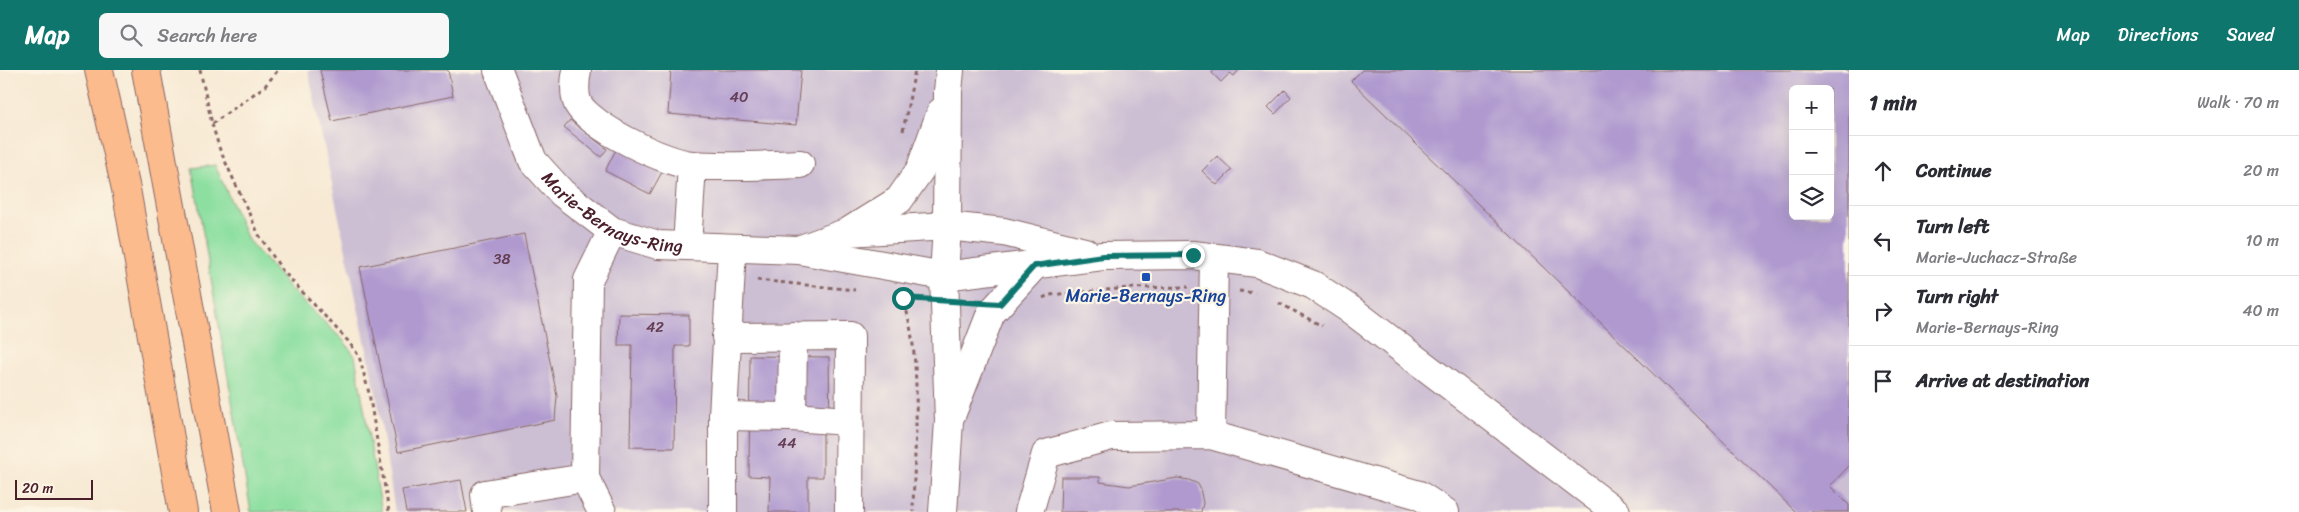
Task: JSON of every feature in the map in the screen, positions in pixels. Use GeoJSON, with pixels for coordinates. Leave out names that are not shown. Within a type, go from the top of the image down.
{"type":"FeatureCollection","features":[{"type":"Feature","properties":{"kind":"highway"},"geometry":{"type":"LineString","coordinates":[[99,70],[126,189],[183,512]]}},
{"type":"Feature","properties":{"kind":"highway"},"geometry":{"type":"LineString","coordinates":[[146,70],[227,512]]}},
{"type":"Feature","properties":{"kind":"street","name":"Marie-Bernays-Ring"},"geometry":{"type":"LineString","coordinates":[[498,70],[533,161],[562,193],[612,231],[658,245],[799,250],[945,288],[1034,266],[1103,256],[1193,255],[1257,264],[1313,285],[1359,316],[1616,512]]}},
{"type":"Feature","properties":{"kind":"street"},"geometry":{"type":"LineString","coordinates":[[577,70],[575,81],[578,103],[591,120],[618,136],[661,156],[692,166],[800,164]]}},
{"type":"Feature","properties":{"kind":"street"},"geometry":{"type":"LineString","coordinates":[[943,512],[948,421],[945,288],[948,226],[949,81]]}},
{"type":"Feature","properties":{"kind":"street"},"geometry":{"type":"LineString","coordinates":[[848,232],[899,200],[920,170],[949,81]]}},
{"type":"Feature","properties":{"kind":"street"},"geometry":{"type":"LineString","coordinates":[[687,246],[692,166]]}},
{"type":"Feature","properties":{"kind":"street","name":"Marie-Bernays-Ring"},"geometry":{"type":"LineString","coordinates":[[799,250],[848,232],[948,226],[1004,232],[1103,256]]}},
{"type":"Feature","properties":{"kind":"street"},"geometry":{"type":"LineString","coordinates":[[602,512],[585,478],[588,280],[612,231]]}},
{"type":"Feature","properties":{"kind":"street"},"geometry":{"type":"LineString","coordinates":[[723,512],[722,416],[732,249]]}},
{"type":"Feature","properties":{"kind":"street"},"geometry":{"type":"LineString","coordinates":[[1211,435],[1214,258]]}},
{"type":"Feature","properties":{"kind":"street"},"geometry":{"type":"LineString","coordinates":[[948,421],[992,313],[1034,266]]}},
{"type":"Feature","properties":{"kind":"street"},"geometry":{"type":"LineString","coordinates":[[792,417],[793,336]]}},
{"type":"Feature","properties":{"kind":"street"},"geometry":{"type":"LineString","coordinates":[[726,337],[850,336],[848,421],[849,512]]}},
{"type":"Feature","properties":{"kind":"street"},"geometry":{"type":"LineString","coordinates":[[722,416],[792,417],[848,421]]}},
{"type":"Feature","properties":{"kind":"street"},"geometry":{"type":"LineString","coordinates":[[1029,512],[1046,454],[1111,436],[1211,435],[1419,495],[1445,512]]}},
{"type":"Feature","properties":{"kind":"street"},"geometry":{"type":"LineString","coordinates":[[487,512],[485,494],[585,478]]}},
{"type":"Feature","properties":{"kind":"path"},"geometry":{"type":"LineString","coordinates":[[200,70],[220,150],[259,235],[282,270],[348,341],[359,356],[369,393],[388,512]]}},
{"type":"Feature","properties":{"kind":"path"},"geometry":{"type":"LineString","coordinates":[[212,124],[265,86],[278,70]]}},
{"type":"Feature","properties":{"kind":"path"},"geometry":{"type":"LineString","coordinates":[[1041,300],[1049,295],[1130,288],[1214,286],[1264,294]]}},
{"type":"Feature","properties":{"kind":"path"},"geometry":{"type":"LineString","coordinates":[[913,512],[915,374],[908,313],[903,298],[945,288]]}},
{"type":"Feature","properties":{"kind":"path"},"geometry":{"type":"LineString","coordinates":[[1272,299],[1328,329]]}},
{"type":"Feature","properties":{"kind":"shaded area"},"geometry":{"type":"Polygon","coordinates":[[[308,70],[1849,70],[1849,512],[395,512],[377,398],[308,70]]]}},
{"type":"Feature","properties":{"kind":"green space"},"geometry":{"type":"Polygon","coordinates":[[[215,165],[248,240],[296,295],[343,340],[355,356],[382,512],[251,512],[192,168],[215,165]]]}},
{"type":"Feature","properties":{"kind":"building"},"geometry":{"type":"Polygon","coordinates":[[[320,70],[448,70],[453,96],[332,121],[320,70]]]}},
{"type":"Feature","properties":{"kind":"building"},"geometry":{"type":"Polygon","coordinates":[[[671,70],[801,70],[796,125],[668,114],[671,70]]]}},
{"type":"Feature","properties":{"kind":"building"},"geometry":{"type":"Polygon","coordinates":[[[1214,70],[1239,70],[1234,76],[1230,73],[1221,82],[1212,73],[1214,70]]]}},
{"type":"Feature","properties":{"kind":"building"},"geometry":{"type":"Polygon","coordinates":[[[1362,70],[1849,70],[1849,466],[1830,486],[1849,505],[1849,512],[1796,512],[1351,81],[1362,70]]]}},
{"type":"Feature","properties":{"kind":"building"},"geometry":{"type":"Polygon","coordinates":[[[1285,90],[1291,97],[1275,114],[1268,107],[1285,90]]]}},
{"type":"Feature","properties":{"kind":"building"},"geometry":{"type":"Polygon","coordinates":[[[570,120],[607,149],[601,157],[564,127],[570,120]]]}},
{"type":"Feature","properties":{"kind":"building"},"geometry":{"type":"Polygon","coordinates":[[[617,148],[662,172],[650,194],[605,171],[617,148]]]}},
{"type":"Feature","properties":{"kind":"building"},"geometry":{"type":"Polygon","coordinates":[[[1217,156],[1232,170],[1217,185],[1202,171],[1217,156]]]}},
{"type":"Feature","properties":{"kind":"building"},"geometry":{"type":"Polygon","coordinates":[[[524,234],[557,396],[555,420],[398,452],[360,267],[524,234]]]}},
{"type":"Feature","properties":{"kind":"building"},"geometry":{"type":"Polygon","coordinates":[[[619,314],[689,315],[689,346],[675,346],[674,448],[630,447],[632,345],[618,345],[619,314]]]}},
{"type":"Feature","properties":{"kind":"building"},"geometry":{"type":"Polygon","coordinates":[[[750,356],[829,357],[830,433],[823,432],[823,477],[808,477],[808,512],[769,512],[770,477],[749,476],[750,356]]]}},
{"type":"Feature","properties":{"kind":"building"},"geometry":{"type":"Polygon","coordinates":[[[1061,477],[1100,477],[1100,482],[1129,486],[1177,478],[1189,480],[1198,484],[1203,503],[1201,512],[1060,512],[1061,477]]]}},
{"type":"Feature","properties":{"kind":"building"},"geometry":{"type":"Polygon","coordinates":[[[461,480],[467,512],[406,512],[402,490],[461,480]]]}},
{"type":"Feature","properties":{"kind":"place","name":"Marie-Bernays-Ring"},"geometry":{"type":"Point","coordinates":[1146,277]}},
{"type":"Feature","properties":{"kind":"route"},"geometry":{"type":"LineString","coordinates":[[903,298],[1000,304],[1034,266],[1103,256],[1193,255]]}}]}
